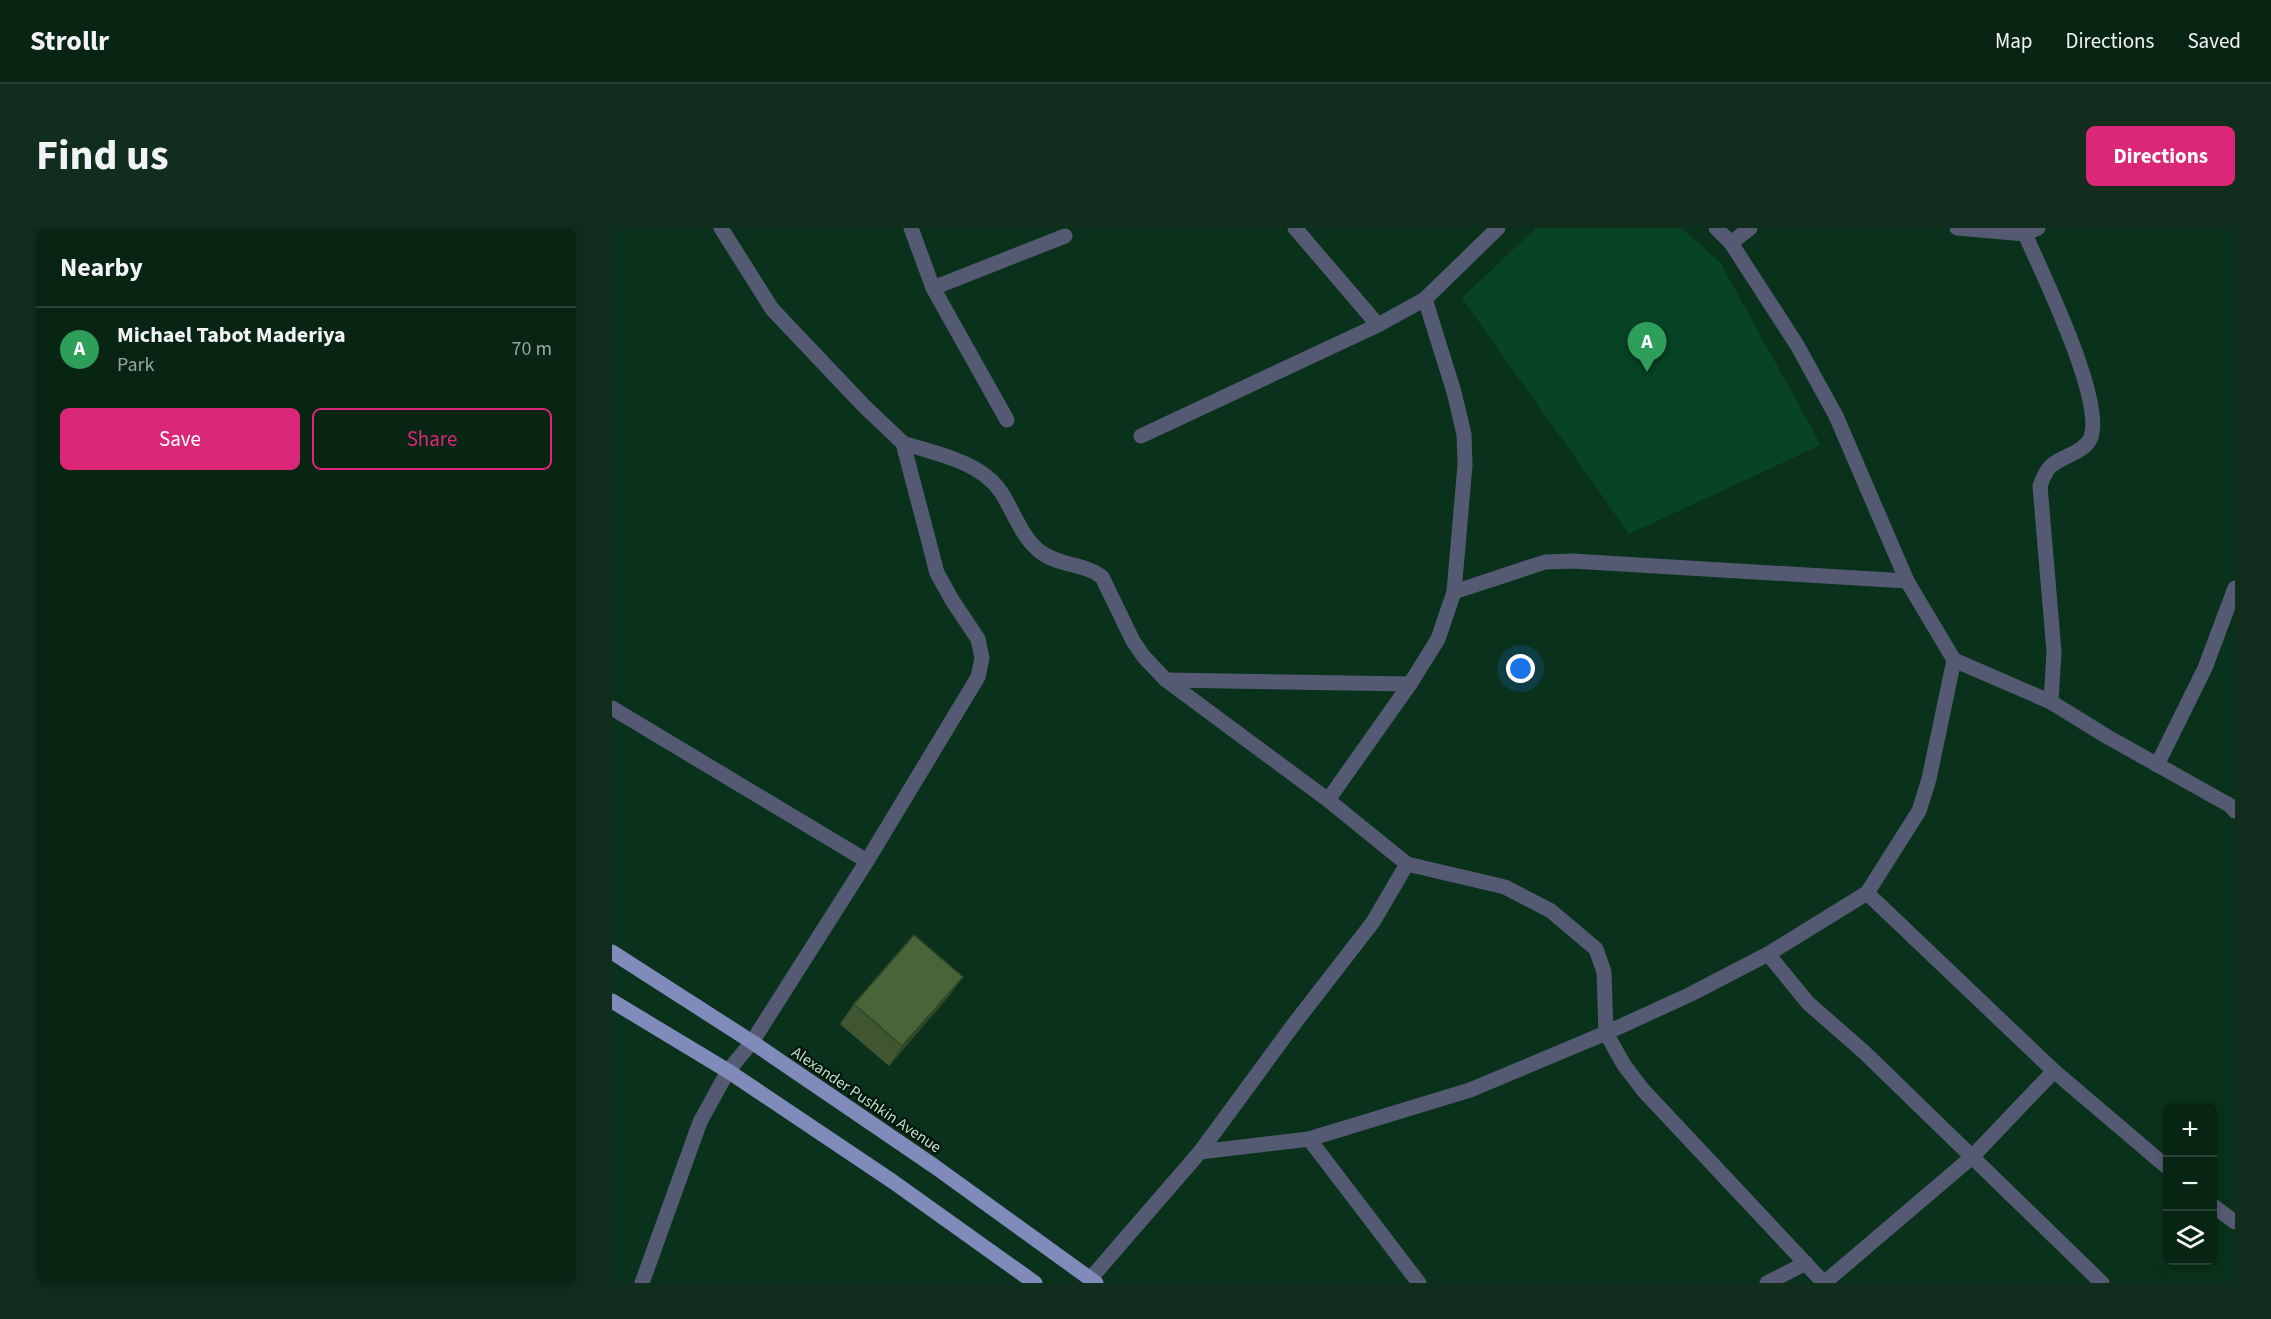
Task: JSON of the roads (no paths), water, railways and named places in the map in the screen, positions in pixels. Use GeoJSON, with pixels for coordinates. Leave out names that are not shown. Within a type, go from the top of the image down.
{"type":"FeatureCollection","features":[{"type":"Feature","properties":{"kind":"main road","name":"Alexander Pushkin Avenue"},"geometry":{"type":"LineString","coordinates":[[612,952],[752,1042],[934,1166],[1094,1281]]}},
{"type":"Feature","properties":{"kind":"main road"},"geometry":{"type":"LineString","coordinates":[[612,1001],[728,1071],[892,1181],[1035,1283]]}},
{"type":"Feature","properties":{"kind":"street"},"geometry":{"type":"LineString","coordinates":[[721,228],[772,309],[864,406],[903,443],[964,463],[983,472],[999,490],[1030,542],[1043,554],[1092,570],[1101,577],[1133,641],[1144,657],[1166,680],[1328,800],[1407,864],[1505,887],[1551,911],[1596,949],[1604,972],[1606,1033],[1624,1065],[1643,1090],[1824,1283],[1972,1157],[2054,1071]]}},
{"type":"Feature","properties":{"kind":"street"},"geometry":{"type":"LineString","coordinates":[[912,228],[933,288],[1007,420]]}},
{"type":"Feature","properties":{"kind":"street"},"geometry":{"type":"LineString","coordinates":[[1295,228],[1378,325]]}},
{"type":"Feature","properties":{"kind":"street"},"geometry":{"type":"LineString","coordinates":[[1142,436],[1378,325],[1425,299],[1498,228]]}},
{"type":"Feature","properties":{"kind":"street"},"geometry":{"type":"LineString","coordinates":[[1716,228],[1731,243],[1797,345],[1836,416],[1907,581],[1954,660],[2051,702],[2231,806],[2235,811]]}},
{"type":"Feature","properties":{"kind":"street"},"geometry":{"type":"LineString","coordinates":[[1731,243],[1750,228]]}},
{"type":"Feature","properties":{"kind":"street"},"geometry":{"type":"LineString","coordinates":[[1957,228],[2032,231],[2076,352],[2086,388],[2093,424],[2090,438],[2082,449],[2049,467],[2040,486],[2054,652],[2051,702]]}},
{"type":"Feature","properties":{"kind":"street"},"geometry":{"type":"LineString","coordinates":[[933,288],[1065,236]]}},
{"type":"Feature","properties":{"kind":"street"},"geometry":{"type":"LineString","coordinates":[[1328,800],[1410,684],[1438,639],[1454,592],[1465,465],[1464,434],[1454,392],[1425,299]]}},
{"type":"Feature","properties":{"kind":"street"},"geometry":{"type":"LineString","coordinates":[[642,1283],[700,1122],[728,1071],[752,1042],[867,861],[978,677],[982,658],[978,639],[937,573],[903,443]]}},
{"type":"Feature","properties":{"kind":"street"},"geometry":{"type":"LineString","coordinates":[[1454,592],[1545,562],[1572,561],[1907,581]]}},
{"type":"Feature","properties":{"kind":"street"},"geometry":{"type":"LineString","coordinates":[[2157,765],[2205,668],[2235,588]]}},
{"type":"Feature","properties":{"kind":"street"},"geometry":{"type":"LineString","coordinates":[[1200,1152],[1309,1139],[1470,1090],[1606,1033],[1691,994],[1768,954],[1868,893],[1919,811],[1929,779],[1954,660]]}},
{"type":"Feature","properties":{"kind":"street"},"geometry":{"type":"LineString","coordinates":[[1166,680],[1410,684]]}},
{"type":"Feature","properties":{"kind":"street"},"geometry":{"type":"LineString","coordinates":[[612,708],[867,861]]}},
{"type":"Feature","properties":{"kind":"street"},"geometry":{"type":"LineString","coordinates":[[1094,1281],[1200,1152],[1372,922],[1407,864]]}},
{"type":"Feature","properties":{"kind":"street"},"geometry":{"type":"LineString","coordinates":[[1868,893],[2054,1071],[2163,1164]]}},
{"type":"Feature","properties":{"kind":"street"},"geometry":{"type":"LineString","coordinates":[[1768,954],[1808,1003],[1864,1052],[2102,1283]]}},
{"type":"Feature","properties":{"kind":"street"},"geometry":{"type":"LineString","coordinates":[[1309,1139],[1419,1283]]}},
{"type":"Feature","properties":{"kind":"street"},"geometry":{"type":"LineString","coordinates":[[2217,1209],[2235,1222]]}},
{"type":"Feature","properties":{"kind":"street"},"geometry":{"type":"LineString","coordinates":[[1767,1283],[1806,1263]]}},
{"type":"Feature","properties":{"kind":"place","name":"Michael Tabot Maderiya"},"geometry":{"type":"Point","coordinates":[1647,372]}}]}
